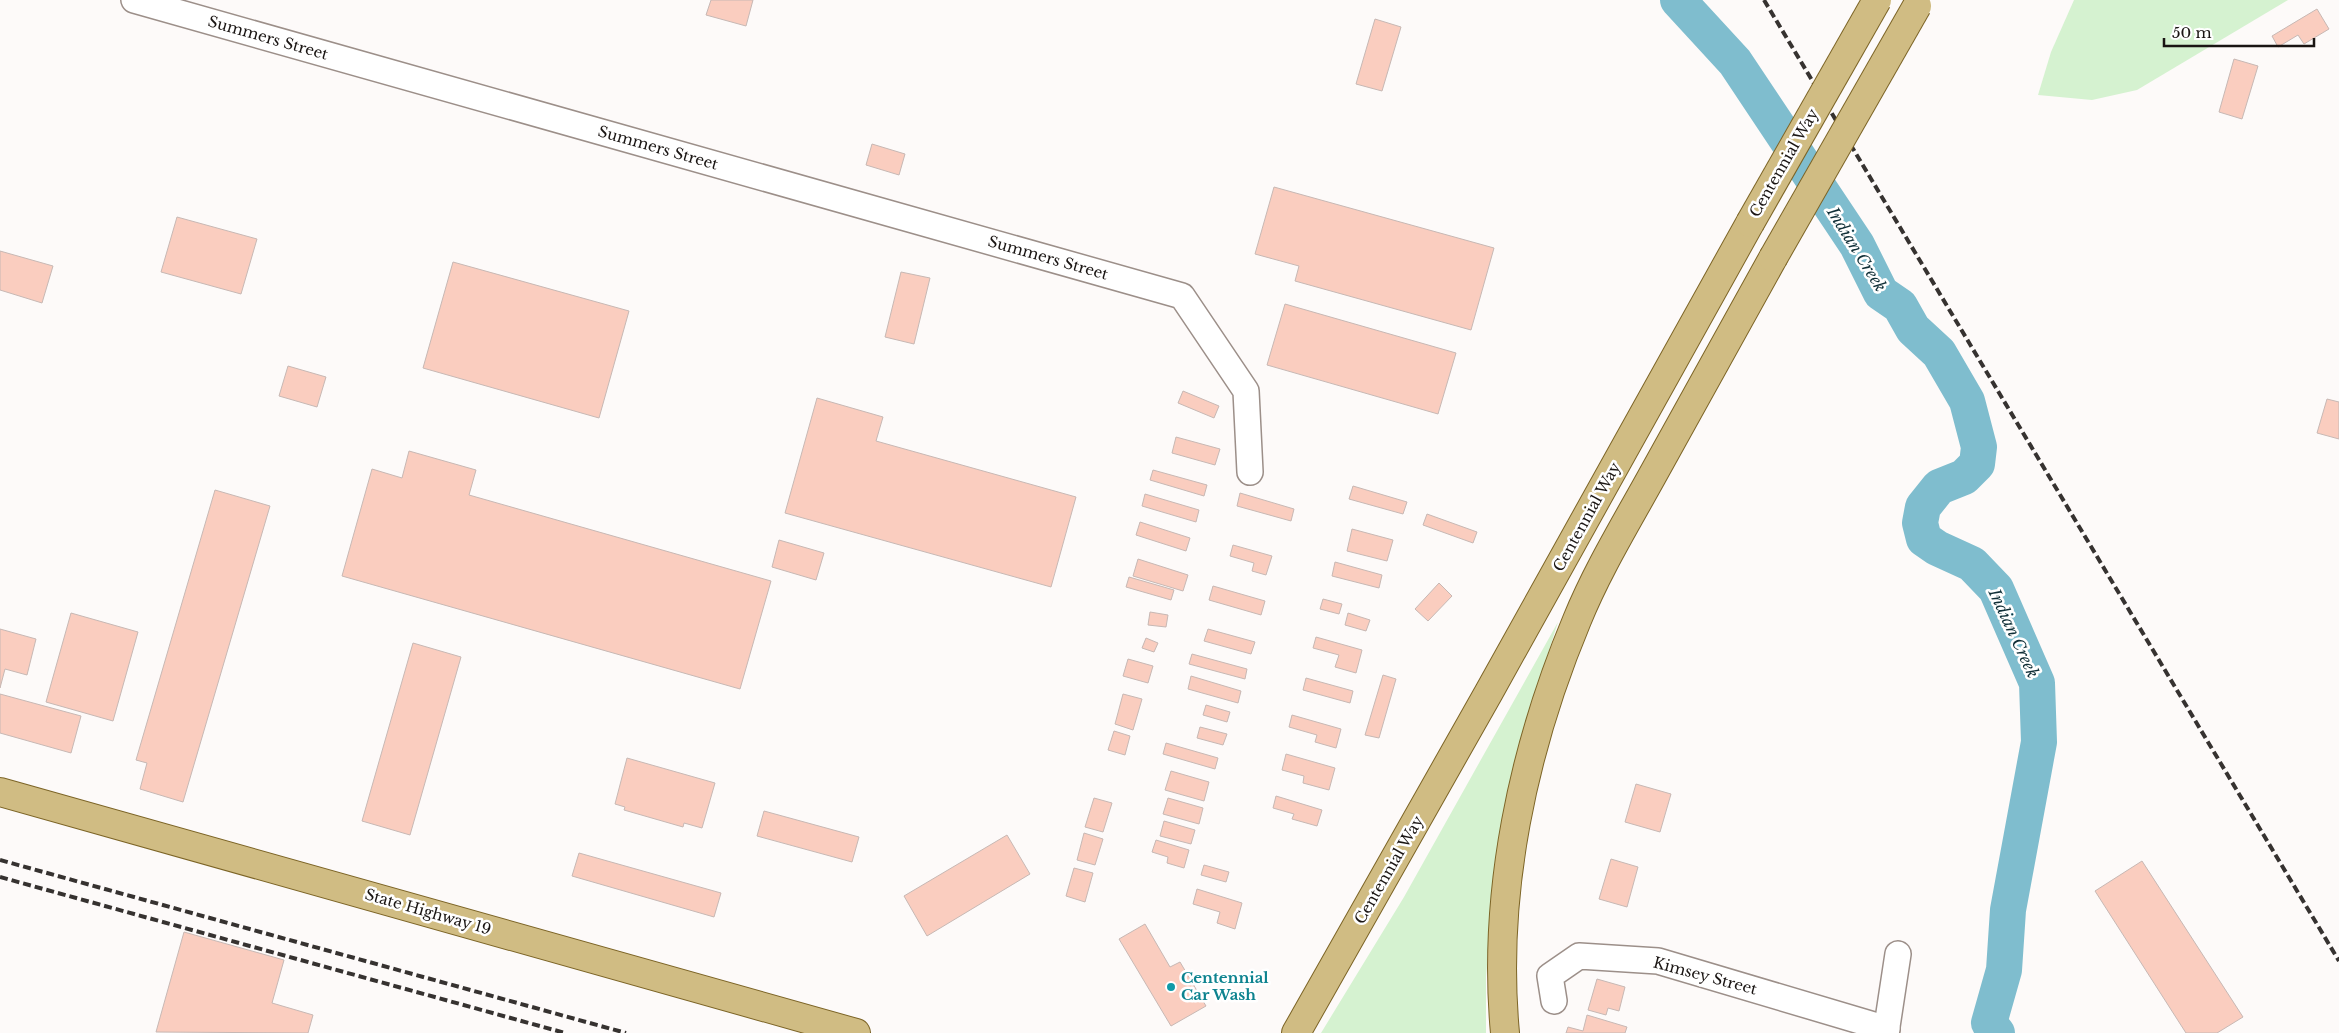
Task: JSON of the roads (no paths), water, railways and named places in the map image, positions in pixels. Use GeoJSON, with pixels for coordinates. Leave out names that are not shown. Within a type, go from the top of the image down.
{"type":"FeatureCollection","features":[{"type":"Feature","properties":{"kind":"main road","name":"Centennial Way"},"geometry":{"type":"LineString","coordinates":[[1296,1033],[1877,0]]}},
{"type":"Feature","properties":{"kind":"main road"},"geometry":{"type":"LineString","coordinates":[[1505,1033],[1502,946],[1510,860],[1529,759],[1557,672],[1577,618],[1608,556],[1773,258],[1918,3]]}},
{"type":"Feature","properties":{"kind":"main road"},"geometry":{"type":"LineString","coordinates":[[1277,1033],[1448,731],[1489,692]]}},
{"type":"Feature","properties":{"kind":"main road","name":"State Highway 19"},"geometry":{"type":"LineString","coordinates":[[0,792],[856,1033]]}},
{"type":"Feature","properties":{"kind":"street","name":"Summers Street"},"geometry":{"type":"LineString","coordinates":[[134,0],[1182,296],[1246,391],[1250,472]]}},
{"type":"Feature","properties":{"kind":"street"},"geometry":{"type":"LineString","coordinates":[[1886,1031],[1898,954]]}},
{"type":"Feature","properties":{"kind":"street","name":"Kimsey Street"},"geometry":{"type":"LineString","coordinates":[[1554,1001],[1550,976],[1579,956],[1658,961],[1886,1031]]}},
{"type":"Feature","properties":{"kind":"waterway","name":"Indian Creek"},"geometry":{"type":"LineString","coordinates":[[1678,0],[1735,62],[1857,245],[1881,293],[1900,306],[1913,329],[1939,353],[1967,401],[1979,447],[1977,464],[1964,477],[1939,487],[1923,507],[1920,523],[1924,539],[1937,548],[1972,564],[1996,589],[2037,683],[2039,742],[2008,910],[2004,970],[1989,1023],[1997,1033]]}},
{"type":"Feature","properties":{"kind":"railway"},"geometry":{"type":"LineString","coordinates":[[1764,0],[2339,961]]}},
{"type":"Feature","properties":{"kind":"railway"},"geometry":{"type":"LineString","coordinates":[[0,860],[626,1033]]}},
{"type":"Feature","properties":{"kind":"railway"},"geometry":{"type":"LineString","coordinates":[[0,877],[565,1033]]}},
{"type":"Feature","properties":{"kind":"place","name":"Centennial Car Wash"},"geometry":{"type":"Point","coordinates":[1171,987]}}]}
